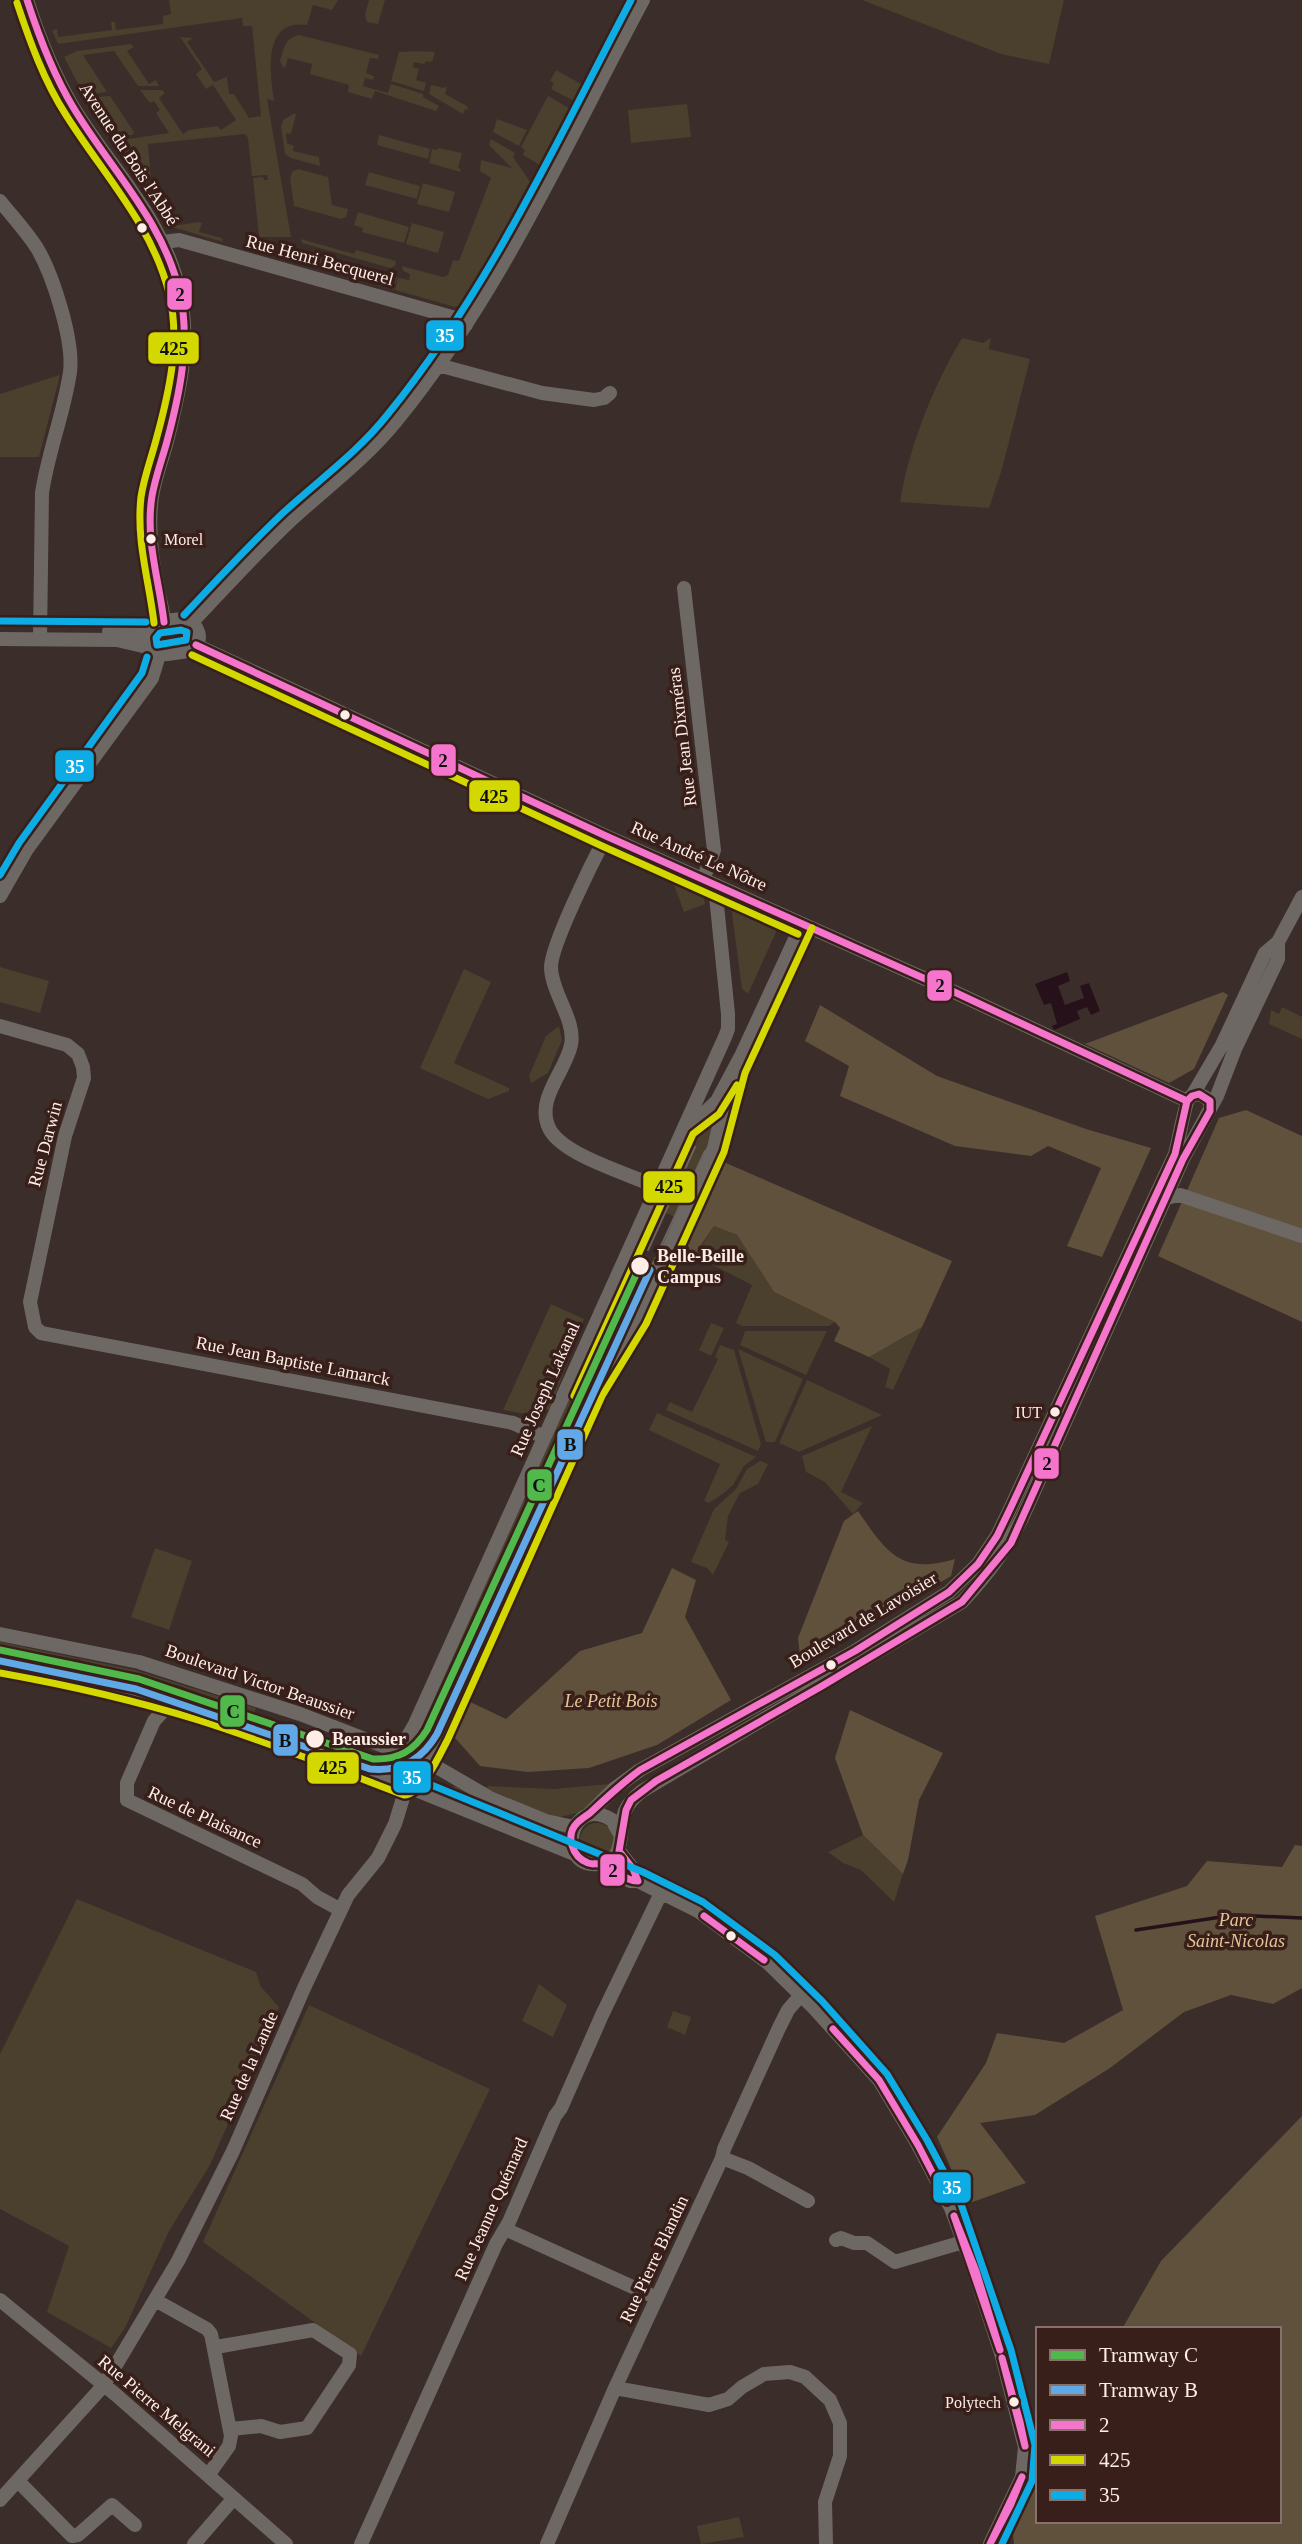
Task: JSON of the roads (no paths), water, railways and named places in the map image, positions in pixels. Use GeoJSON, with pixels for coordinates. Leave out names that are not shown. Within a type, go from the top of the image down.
{"type":"FeatureCollection","features":[{"type":"Feature","properties":{"kind":"street","name":"Avenue du Bois l'Abbé"},"geometry":{"type":"LineString","coordinates":[[27,0],[47,56],[73,107],[144,206],[163,242],[180,293],[186,340],[180,387],[150,516],[150,543],[164,622]]}},
{"type":"Feature","properties":{"kind":"street"},"geometry":{"type":"LineString","coordinates":[[192,622],[272,538],[379,440],[438,365],[466,325],[532,214],[643,0]]}},
{"type":"Feature","properties":{"kind":"street"},"geometry":{"type":"LineString","coordinates":[[0,201],[36,246],[47,267],[70,349],[68,382],[41,493],[40,635]]}},
{"type":"Feature","properties":{"kind":"street","name":"Rue Henri Becquerel"},"geometry":{"type":"LineString","coordinates":[[163,242],[179,240],[452,317],[466,325]]}},
{"type":"Feature","properties":{"kind":"street"},"geometry":{"type":"LineString","coordinates":[[438,365],[542,393],[594,400],[604,398],[610,393]]}},
{"type":"Feature","properties":{"kind":"street","name":"Rue Jean Dixméras"},"geometry":{"type":"LineString","coordinates":[[684,588],[714,850],[709,883],[728,1029],[685,1126]]}},
{"type":"Feature","properties":{"kind":"street"},"geometry":{"type":"LineString","coordinates":[[0,631],[151,645],[186,652],[196,645],[199,635],[192,622],[181,619],[154,624],[151,645],[152,678],[27,849],[0,896]]}},
{"type":"Feature","properties":{"kind":"street"},"geometry":{"type":"LineString","coordinates":[[0,639],[40,635]]}},
{"type":"Feature","properties":{"kind":"street","name":"Rue André Le Nôtre"},"geometry":{"type":"LineString","coordinates":[[196,645],[606,836],[1188,1101]]}},
{"type":"Feature","properties":{"kind":"street"},"geometry":{"type":"LineString","coordinates":[[606,836],[562,930],[551,962],[570,1029],[571,1042],[548,1098],[546,1117],[553,1134],[569,1148],[657,1186]]}},
{"type":"Feature","properties":{"kind":"street","name":"Boulevard de Lavoisier"},"geometry":{"type":"LineString","coordinates":[[588,1815],[614,1789],[640,1770],[855,1651],[949,1592],[978,1564],[997,1536],[1011,1507],[1175,1154],[1188,1101],[1222,1045],[1265,953],[1278,942],[1302,897]]}},
{"type":"Feature","properties":{"kind":"street","name":"Rue Joseph Lakanal"},"geometry":{"type":"LineString","coordinates":[[424,1762],[593,1391],[632,1329],[714,1148],[723,1105],[735,1069],[802,924]]}},
{"type":"Feature","properties":{"kind":"street","name":"Boulevard de Lavoisier"},"geometry":{"type":"LineString","coordinates":[[620,1843],[626,1810],[631,1800],[642,1790],[962,1602],[1011,1542],[1183,1159],[1222,1085],[1234,1049],[1278,959],[1278,942]]}},
{"type":"Feature","properties":{"kind":"street","name":"Rue Darwin"},"geometry":{"type":"LineString","coordinates":[[0,1026],[67,1045],[78,1054],[83,1067],[84,1078],[65,1136],[30,1302],[35,1327]]}},
{"type":"Feature","properties":{"kind":"street","name":"Rue Joseph Lakanal"},"geometry":{"type":"LineString","coordinates":[[393,1748],[407,1738],[685,1126],[711,1108],[735,1069]]}},
{"type":"Feature","properties":{"kind":"street"},"geometry":{"type":"LineString","coordinates":[[1204,1095],[1209,1111],[1195,1119],[1188,1114],[1188,1101],[1204,1095]]}},
{"type":"Feature","properties":{"kind":"street"},"geometry":{"type":"LineString","coordinates":[[1166,1198],[1180,1195],[1302,1236]]}},
{"type":"Feature","properties":{"kind":"street","name":"Rue Jean Baptiste Lamarck"},"geometry":{"type":"LineString","coordinates":[[35,1327],[46,1335],[513,1423],[544,1437]]}},
{"type":"Feature","properties":{"kind":"street","name":"Boulevard Victor Beaussier"},"geometry":{"type":"LineString","coordinates":[[0,1634],[139,1662],[300,1714],[435,1766],[490,1798],[546,1821],[574,1827]]}},
{"type":"Feature","properties":{"kind":"street"},"geometry":{"type":"LineString","coordinates":[[0,1662],[76,1676],[172,1701],[407,1786],[577,1855],[585,1862],[601,1864],[630,1881],[638,1881],[698,1911],[768,1963],[801,1994],[879,2080],[951,2208],[1001,2353],[1025,2447],[1022,2477],[989,2544]]}},
{"type":"Feature","properties":{"kind":"street"},"geometry":{"type":"LineString","coordinates":[[149,1695],[154,1721]]}},
{"type":"Feature","properties":{"kind":"street","name":"Rue de Plaisance"},"geometry":{"type":"LineString","coordinates":[[172,1701],[154,1721],[127,1783],[127,1800],[292,1879],[341,1910]]}},
{"type":"Feature","properties":{"kind":"street"},"geometry":{"type":"LineString","coordinates":[[393,1748],[407,1786]]}},
{"type":"Feature","properties":{"kind":"street","name":"Rue de la Lande"},"geometry":{"type":"LineString","coordinates":[[0,2500],[104,2385],[195,2231],[348,1895],[378,1858],[395,1824],[407,1786],[424,1762]]}},
{"type":"Feature","properties":{"kind":"street"},"geometry":{"type":"LineString","coordinates":[[577,1855],[571,1842],[574,1827],[588,1815],[601,1814],[612,1820],[638,1881]]}},
{"type":"Feature","properties":{"kind":"street"},"geometry":{"type":"LineString","coordinates":[[601,1864],[609,1861],[620,1843]]}},
{"type":"Feature","properties":{"kind":"street","name":"Rue Jeanne Quémard"},"geometry":{"type":"LineString","coordinates":[[361,2544],[496,2244],[505,2230],[555,2116],[661,1893]]}},
{"type":"Feature","properties":{"kind":"street","name":"Rue Pierre Blandin"},"geometry":{"type":"LineString","coordinates":[[547,2544],[783,2020],[801,1994]]}},
{"type":"Feature","properties":{"kind":"street"},"geometry":{"type":"LineString","coordinates":[[722,2158],[748,2168],[785,2191],[808,2201]]}},
{"type":"Feature","properties":{"kind":"street"},"geometry":{"type":"LineString","coordinates":[[505,2230],[657,2298]]}},
{"type":"Feature","properties":{"kind":"street"},"geometry":{"type":"LineString","coordinates":[[836,2239],[867,2243],[880,2255],[895,2262],[963,2242]]}},
{"type":"Feature","properties":{"kind":"street"},"geometry":{"type":"LineString","coordinates":[[155,2300],[207,2329],[216,2347],[230,2429],[229,2445],[209,2474]]}},
{"type":"Feature","properties":{"kind":"street","name":"Rue Pierre Melgrani"},"geometry":{"type":"LineString","coordinates":[[0,2301],[209,2474],[286,2544]]}},
{"type":"Feature","properties":{"kind":"street"},"geometry":{"type":"LineString","coordinates":[[216,2347],[313,2330],[350,2354],[349,2365],[307,2428],[279,2432],[261,2426],[230,2429]]}},
{"type":"Feature","properties":{"kind":"street"},"geometry":{"type":"LineString","coordinates":[[615,2388],[709,2405],[727,2399],[764,2374],[790,2372],[805,2377],[830,2400],[840,2423],[840,2456],[825,2502],[827,2544]]}},
{"type":"Feature","properties":{"kind":"street"},"geometry":{"type":"LineString","coordinates":[[18,2481],[72,2536],[78,2535],[112,2505],[135,2525]]}},
{"type":"Feature","properties":{"kind":"street"},"geometry":{"type":"LineString","coordinates":[[194,2544],[234,2498]]}},
{"type":"Feature","properties":{"kind":"waterway"},"geometry":{"type":"LineString","coordinates":[[1136,1930],[1234,1915],[1302,1918]]}},
{"type":"Feature","properties":{"kind":"tram line"},"geometry":{"type":"LineString","coordinates":[[631,1262],[685,1142]]}},
{"type":"Feature","properties":{"kind":"tram line"},"geometry":{"type":"LineString","coordinates":[[648,1250],[695,1147]]}},
{"type":"Feature","properties":{"kind":"tram line"},"geometry":{"type":"LineString","coordinates":[[650,1270],[705,1151]]}},
{"type":"Feature","properties":{"kind":"tram line","name":"C"},"geometry":{"type":"LineString","coordinates":[[0,1650],[139,1679],[373,1759],[398,1756],[411,1749],[427,1730],[640,1266]]}},
{"type":"Feature","properties":{"kind":"tram line","name":"B"},"geometry":{"type":"LineString","coordinates":[[0,1661],[136,1689],[370,1769],[391,1768],[409,1762],[424,1751],[437,1734],[650,1270]]}},
{"type":"Feature","properties":{"kind":"place","name":"Morel"},"geometry":{"type":"Point","coordinates":[151,539]}},
{"type":"Feature","properties":{"kind":"place","name":"Belle-Beille Campus"},"geometry":{"type":"Point","coordinates":[640,1266]}},
{"type":"Feature","properties":{"kind":"place","name":"IUT"},"geometry":{"type":"Point","coordinates":[1055,1412]}},
{"type":"Feature","properties":{"kind":"place","name":"Beaussier"},"geometry":{"type":"Point","coordinates":[315,1739]}},
{"type":"Feature","properties":{"kind":"place","name":"Polytech"},"geometry":{"type":"Point","coordinates":[1014,2402]}},
{"type":"Feature","properties":{"kind":"park label","name":"Le Petit Bois"},"geometry":{"type":"Point","coordinates":[611,1701]}},
{"type":"Feature","properties":{"kind":"park label","name":"Parc Saint-Nicolas"},"geometry":{"type":"Point","coordinates":[1236,1930]}}]}
